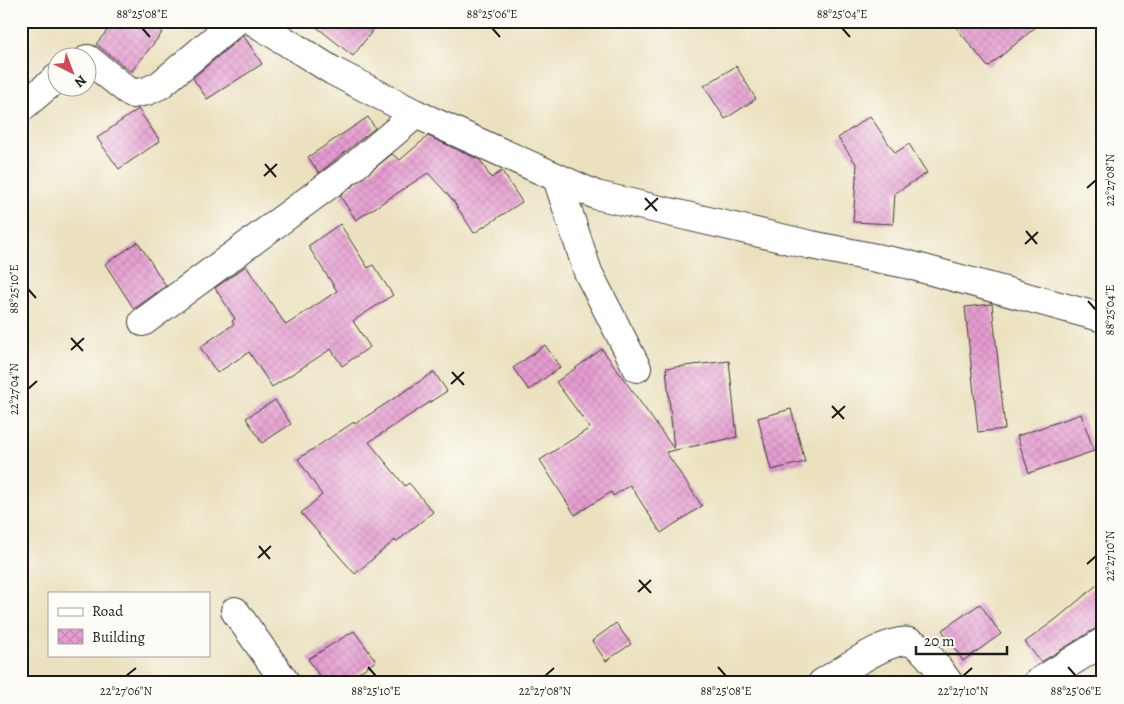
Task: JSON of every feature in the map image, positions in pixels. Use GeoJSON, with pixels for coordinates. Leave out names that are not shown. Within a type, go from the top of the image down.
{"type":"FeatureCollection","features":[{"type":"Feature","properties":{"kind":"street"},"geometry":{"type":"LineString","coordinates":[[98,67],[132,94],[148,91],[160,85],[236,21]]}},
{"type":"Feature","properties":{"kind":"street"},"geometry":{"type":"LineString","coordinates":[[253,21],[333,71],[416,114],[596,195],[811,245],[906,264],[1103,318]]}},
{"type":"Feature","properties":{"kind":"street"},"geometry":{"type":"LineString","coordinates":[[21,108],[48,86]]}},
{"type":"Feature","properties":{"kind":"street"},"geometry":{"type":"LineString","coordinates":[[143,322],[353,167],[416,114]]}},
{"type":"Feature","properties":{"kind":"street"},"geometry":{"type":"LineString","coordinates":[[557,178],[588,272],[637,368]]}},
{"type":"Feature","properties":{"kind":"street"},"geometry":{"type":"LineString","coordinates":[[235,610],[286,683]]}},
{"type":"Feature","properties":{"kind":"street"},"geometry":{"type":"LineString","coordinates":[[822,683],[889,644],[908,642],[922,650],[949,683]]}},
{"type":"Feature","properties":{"kind":"street"},"geometry":{"type":"LineString","coordinates":[[1036,683],[1103,642]]}},
{"type":"Feature","properties":{"kind":"building"},"geometry":{"type":"Polygon","coordinates":[[[115,21],[148,21],[162,33],[131,72],[96,44],[115,21]]]}},
{"type":"Feature","properties":{"kind":"building"},"geometry":{"type":"Polygon","coordinates":[[[309,21],[380,21],[353,56],[309,21]]]}},
{"type":"Feature","properties":{"kind":"building"},"geometry":{"type":"Polygon","coordinates":[[[951,21],[1043,21],[988,67],[951,21]]]}},
{"type":"Feature","properties":{"kind":"building"},"geometry":{"type":"Polygon","coordinates":[[[243,35],[262,64],[207,99],[193,78],[243,35]]]}},
{"type":"Feature","properties":{"kind":"building"},"geometry":{"type":"Polygon","coordinates":[[[736,66],[756,99],[725,119],[704,86],[736,66]]]}},
{"type":"Feature","properties":{"kind":"building"},"geometry":{"type":"Polygon","coordinates":[[[138,109],[160,141],[119,169],[97,138],[138,109]]]}},
{"type":"Feature","properties":{"kind":"building"},"geometry":{"type":"Polygon","coordinates":[[[870,116],[895,153],[909,144],[927,173],[895,193],[893,224],[853,222],[857,165],[838,138],[870,116]]]}},
{"type":"Feature","properties":{"kind":"building"},"geometry":{"type":"Polygon","coordinates":[[[368,117],[375,128],[319,173],[308,157],[368,117]]]}},
{"type":"Feature","properties":{"kind":"building"},"geometry":{"type":"Polygon","coordinates":[[[428,136],[480,160],[491,178],[502,171],[522,202],[474,233],[452,199],[428,173],[356,220],[340,196],[392,154],[400,160],[428,136]]]}},
{"type":"Feature","properties":{"kind":"building"},"geometry":{"type":"Polygon","coordinates":[[[340,224],[368,268],[373,265],[393,295],[353,321],[370,347],[342,366],[331,349],[272,387],[249,352],[217,373],[200,347],[234,324],[232,321],[235,319],[215,288],[246,266],[286,325],[337,291],[308,246],[340,224]]]}},
{"type":"Feature","properties":{"kind":"building"},"geometry":{"type":"Polygon","coordinates":[[[138,242],[166,286],[134,309],[105,264],[138,242]]]}},
{"type":"Feature","properties":{"kind":"building"},"geometry":{"type":"Polygon","coordinates":[[[992,304],[1005,429],[978,432],[965,307],[992,304]]]}},
{"type":"Feature","properties":{"kind":"building"},"geometry":{"type":"Polygon","coordinates":[[[545,345],[560,367],[529,390],[513,368],[545,345]]]}},
{"type":"Feature","properties":{"kind":"building"},"geometry":{"type":"Polygon","coordinates":[[[602,349],[674,449],[666,368],[729,361],[737,437],[666,452],[702,506],[661,533],[630,485],[613,496],[611,492],[575,515],[540,460],[590,428],[556,382],[602,349]]]}},
{"type":"Feature","properties":{"kind":"building"},"geometry":{"type":"Polygon","coordinates":[[[434,372],[447,391],[369,442],[405,486],[409,483],[433,512],[396,542],[395,540],[355,574],[301,513],[322,495],[298,459],[434,372]]]}},
{"type":"Feature","properties":{"kind":"building"},"geometry":{"type":"Polygon","coordinates":[[[275,400],[291,424],[262,443],[246,418],[275,400]]]}},
{"type":"Feature","properties":{"kind":"building"},"geometry":{"type":"Polygon","coordinates":[[[791,409],[805,462],[771,470],[758,418],[791,409]]]}},
{"type":"Feature","properties":{"kind":"building"},"geometry":{"type":"Polygon","coordinates":[[[1081,414],[1094,451],[1029,473],[1017,436],[1081,414]]]}},
{"type":"Feature","properties":{"kind":"building"},"geometry":{"type":"Polygon","coordinates":[[[1103,580],[1103,626],[1041,662],[1025,642],[1103,580]]]}},
{"type":"Feature","properties":{"kind":"building"},"geometry":{"type":"Polygon","coordinates":[[[980,604],[1001,634],[963,661],[942,630],[980,604]]]}},
{"type":"Feature","properties":{"kind":"building"},"geometry":{"type":"Polygon","coordinates":[[[616,623],[631,644],[606,661],[592,641],[616,623]]]}},
{"type":"Feature","properties":{"kind":"building"},"geometry":{"type":"Polygon","coordinates":[[[354,631],[376,661],[343,683],[324,683],[308,659],[354,631]]]}}]}
